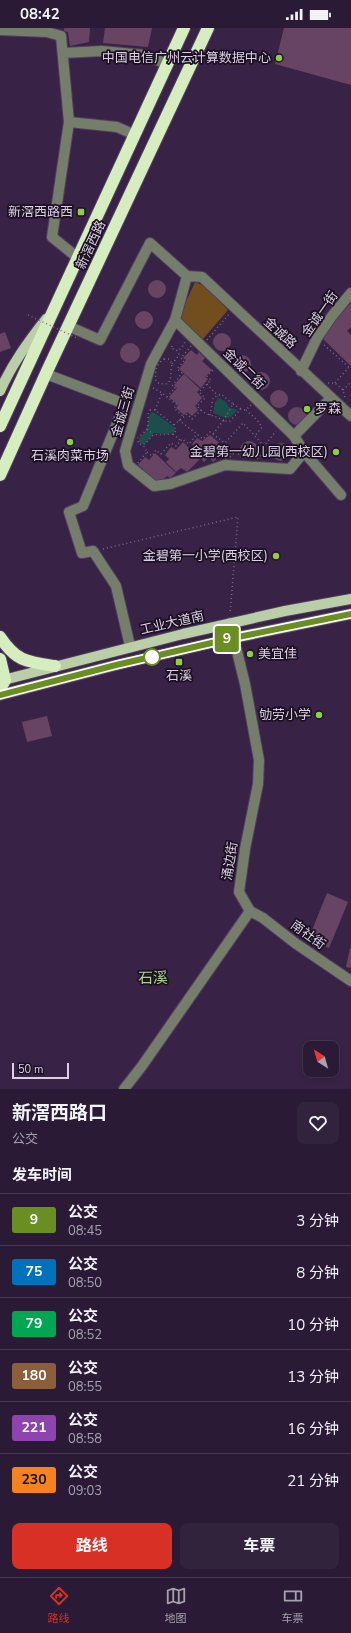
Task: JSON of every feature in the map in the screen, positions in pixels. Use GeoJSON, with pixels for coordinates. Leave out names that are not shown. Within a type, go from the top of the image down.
{"type":"FeatureCollection","features":[{"type":"Feature","properties":{"kind":"highway","name":"新滘西路"},"geometry":{"type":"LineString","coordinates":[[0,426],[184,28]]}},
{"type":"Feature","properties":{"kind":"highway","name":"新滘西路"},"geometry":{"type":"LineString","coordinates":[[0,475],[68,326],[208,28]]}},
{"type":"Feature","properties":{"kind":"highway"},"geometry":{"type":"LineString","coordinates":[[0,637],[11,651],[23,660],[55,666]]}},
{"type":"Feature","properties":{"kind":"highway"},"geometry":{"type":"LineString","coordinates":[[0,659],[2,683]]}},
{"type":"Feature","properties":{"kind":"main road"},"geometry":{"type":"LineString","coordinates":[[0,391],[19,355],[53,310]]}},
{"type":"Feature","properties":{"kind":"main road","name":"工业大道南"},"geometry":{"type":"LineString","coordinates":[[2,683],[55,666],[130,646],[284,610],[351,599]]}},
{"type":"Feature","properties":{"kind":"main road"},"geometry":{"type":"LineString","coordinates":[[0,695],[116,665],[233,638],[351,614]]}},
{"type":"Feature","properties":{"kind":"street"},"geometry":{"type":"LineString","coordinates":[[0,30],[58,33],[62,53],[69,122],[52,237],[78,258]]}},
{"type":"Feature","properties":{"kind":"street"},"geometry":{"type":"LineString","coordinates":[[62,53],[102,51],[144,55],[167,64]]}},
{"type":"Feature","properties":{"kind":"street"},"geometry":{"type":"LineString","coordinates":[[69,122],[117,127],[135,135]]}},
{"type":"Feature","properties":{"kind":"street"},"geometry":{"type":"LineString","coordinates":[[68,326],[100,340],[150,243],[187,276]]}},
{"type":"Feature","properties":{"kind":"street","name":"金诚路"},"geometry":{"type":"LineString","coordinates":[[187,276],[202,277],[351,416]]}},
{"type":"Feature","properties":{"kind":"street","name":"金诚三街"},"geometry":{"type":"LineString","coordinates":[[132,469],[128,465],[125,451],[144,383],[151,364],[175,320],[187,276]]}},
{"type":"Feature","properties":{"kind":"street","name":"金诚一街"},"geometry":{"type":"LineString","coordinates":[[302,371],[317,338],[332,316],[351,293]]}},
{"type":"Feature","properties":{"kind":"street","name":"金诚二街"},"geometry":{"type":"LineString","coordinates":[[175,320],[294,436]]}},
{"type":"Feature","properties":{"kind":"street"},"geometry":{"type":"LineString","coordinates":[[46,374],[125,404],[83,506],[70,512],[82,553],[93,551],[116,586],[130,646]]}},
{"type":"Feature","properties":{"kind":"street"},"geometry":{"type":"LineString","coordinates":[[332,398],[294,436],[304,452],[342,495]]}},
{"type":"Feature","properties":{"kind":"street"},"geometry":{"type":"LineString","coordinates":[[132,469],[154,486],[170,484],[225,465],[290,469],[304,452]]}},
{"type":"Feature","properties":{"kind":"street","name":"涌边街"},"geometry":{"type":"LineString","coordinates":[[230,623],[245,684],[259,760],[258,784],[245,850],[239,892],[250,911]]}},
{"type":"Feature","properties":{"kind":"street"},"geometry":{"type":"LineString","coordinates":[[124,1089],[250,911]]}},
{"type":"Feature","properties":{"kind":"street","name":"南社街"},"geometry":{"type":"LineString","coordinates":[[250,911],[263,918],[304,949],[351,981]]}},
{"type":"Feature","properties":{"kind":"path"},"geometry":{"type":"LineString","coordinates":[[167,397],[175,388],[172,386],[182,374],[177,369],[184,361],[182,358],[234,308]]}},
{"type":"Feature","properties":{"kind":"path"},"geometry":{"type":"LineString","coordinates":[[28,315],[79,339]]}},
{"type":"Feature","properties":{"kind":"path"},"geometry":{"type":"LineString","coordinates":[[172,364],[169,359],[164,359],[159,362],[156,368],[156,382],[167,384],[170,380],[172,364],[179,355],[178,351],[183,345],[184,336]]}},
{"type":"Feature","properties":{"kind":"path"},"geometry":{"type":"LineString","coordinates":[[317,338],[351,369]]}},
{"type":"Feature","properties":{"kind":"path"},"geometry":{"type":"LineString","coordinates":[[173,342],[171,348],[178,351]]}},
{"type":"Feature","properties":{"kind":"path"},"geometry":{"type":"LineString","coordinates":[[183,345],[188,351]]}},
{"type":"Feature","properties":{"kind":"path"},"geometry":{"type":"LineString","coordinates":[[220,364],[207,376],[211,380],[199,392],[205,398],[197,406],[204,413],[230,421],[241,409]]}},
{"type":"Feature","properties":{"kind":"path"},"geometry":{"type":"LineString","coordinates":[[334,383],[349,367]]}},
{"type":"Feature","properties":{"kind":"path"},"geometry":{"type":"LineString","coordinates":[[170,380],[174,383]]}},
{"type":"Feature","properties":{"kind":"path"},"geometry":{"type":"LineString","coordinates":[[343,390],[351,382]]}},
{"type":"Feature","properties":{"kind":"path"},"geometry":{"type":"LineString","coordinates":[[144,383],[162,393],[177,405],[174,408],[184,417]]}},
{"type":"Feature","properties":{"kind":"path"},"geometry":{"type":"LineString","coordinates":[[207,384],[218,396]]}},
{"type":"Feature","properties":{"kind":"path"},"geometry":{"type":"LineString","coordinates":[[155,410],[162,393]]}},
{"type":"Feature","properties":{"kind":"path"},"geometry":{"type":"LineString","coordinates":[[210,415],[213,398],[221,394],[233,404],[246,410],[257,420],[262,427],[255,436]]}},
{"type":"Feature","properties":{"kind":"path"},"geometry":{"type":"LineString","coordinates":[[246,410],[256,399]]}},
{"type":"Feature","properties":{"kind":"path"},"geometry":{"type":"LineString","coordinates":[[213,434],[224,420],[233,404]]}},
{"type":"Feature","properties":{"kind":"path"},"geometry":{"type":"LineString","coordinates":[[173,434],[176,431],[174,425],[155,410],[150,410],[148,414],[147,429],[138,438],[138,443],[143,444],[147,452],[152,456],[156,450],[161,454],[171,443],[176,446],[181,441]]}},
{"type":"Feature","properties":{"kind":"path"},"geometry":{"type":"LineString","coordinates":[[174,425],[187,414],[192,419],[201,410]]}},
{"type":"Feature","properties":{"kind":"path"},"geometry":{"type":"LineString","coordinates":[[179,420],[196,435],[203,439],[210,432],[225,443],[243,423],[264,446],[282,424]]}},
{"type":"Feature","properties":{"kind":"path"},"geometry":{"type":"LineString","coordinates":[[147,429],[153,435],[173,434],[181,441],[182,439],[189,444],[196,435]]}},
{"type":"Feature","properties":{"kind":"path"},"geometry":{"type":"LineString","coordinates":[[143,444],[146,444],[153,435]]}},
{"type":"Feature","properties":{"kind":"path"},"geometry":{"type":"LineString","coordinates":[[132,469],[147,452]]}},
{"type":"Feature","properties":{"kind":"path"},"geometry":{"type":"LineString","coordinates":[[93,551],[238,517],[230,623]]}},
{"type":"Feature","properties":{"kind":"shaded area"},"geometry":{"type":"Polygon","coordinates":[[[195,282],[207,287],[228,310],[202,340],[179,317],[195,282]]]}},
{"type":"Feature","properties":{"kind":"shaded area"},"geometry":{"type":"Polygon","coordinates":[[[219,398],[225,401],[230,408],[237,410],[231,417],[226,418],[213,413],[215,402],[219,398]]]}},
{"type":"Feature","properties":{"kind":"shaded area"},"geometry":{"type":"Polygon","coordinates":[[[152,412],[174,427],[175,432],[167,434],[154,433],[146,443],[142,444],[139,442],[139,439],[147,429],[149,416],[152,412]]]}},
{"type":"Feature","properties":{"kind":"building"},"geometry":{"type":"Polygon","coordinates":[[[64,28],[90,28],[89,42],[70,46],[68,32],[64,31],[64,28]]]}},
{"type":"Feature","properties":{"kind":"building"},"geometry":{"type":"Polygon","coordinates":[[[105,28],[152,28],[148,47],[103,43],[105,28]]]}},
{"type":"Feature","properties":{"kind":"building"},"geometry":{"type":"Polygon","coordinates":[[[284,28],[351,28],[351,85],[275,64],[284,28]]]}},
{"type":"Feature","properties":{"kind":"building"},"geometry":{"type":"Polygon","coordinates":[[[153,280],[161,280],[166,285],[164,296],[161,298],[153,298],[148,293],[148,285],[153,280]]]}},
{"type":"Feature","properties":{"kind":"building"},"geometry":{"type":"Polygon","coordinates":[[[351,303],[351,327],[347,331],[351,335],[351,366],[320,336],[351,303]]]}},
{"type":"Feature","properties":{"kind":"building"},"geometry":{"type":"Polygon","coordinates":[[[140,311],[148,311],[153,316],[151,327],[148,329],[140,329],[135,324],[135,316],[140,311]]]}},
{"type":"Feature","properties":{"kind":"building"},"geometry":{"type":"Polygon","coordinates":[[[5,332],[11,348],[0,352],[0,334],[5,332]]]}},
{"type":"Feature","properties":{"kind":"building"},"geometry":{"type":"Polygon","coordinates":[[[222,333],[228,336],[231,342],[228,348],[222,351],[216,348],[213,342],[216,336],[222,333]]]}},
{"type":"Feature","properties":{"kind":"building"},"geometry":{"type":"Polygon","coordinates":[[[130,343],[137,346],[140,353],[137,360],[130,363],[123,360],[120,353],[123,346],[130,343]]]}},
{"type":"Feature","properties":{"kind":"building"},"geometry":{"type":"Polygon","coordinates":[[[191,350],[197,355],[199,352],[205,358],[202,361],[212,370],[205,377],[208,379],[201,388],[179,369],[186,360],[183,358],[191,350]]]}},
{"type":"Feature","properties":{"kind":"building"},"geometry":{"type":"Polygon","coordinates":[[[242,355],[248,358],[251,364],[248,370],[242,373],[236,370],[233,364],[236,358],[242,355]]]}},
{"type":"Feature","properties":{"kind":"building"},"geometry":{"type":"Polygon","coordinates":[[[261,372],[267,375],[270,381],[267,387],[261,390],[255,387],[252,381],[255,375],[261,372]]]}},
{"type":"Feature","properties":{"kind":"building"},"geometry":{"type":"Polygon","coordinates":[[[184,374],[200,389],[197,392],[202,398],[195,406],[198,410],[192,416],[187,412],[184,415],[176,408],[178,405],[169,397],[177,388],[174,385],[184,374]]]}},
{"type":"Feature","properties":{"kind":"building"},"geometry":{"type":"Polygon","coordinates":[[[279,390],[285,393],[288,399],[285,405],[279,408],[273,405],[270,399],[273,393],[279,390]]]}},
{"type":"Feature","properties":{"kind":"building"},"geometry":{"type":"Polygon","coordinates":[[[297,407],[303,410],[306,416],[303,422],[297,425],[291,422],[288,416],[291,410],[297,407]]]}},
{"type":"Feature","properties":{"kind":"building"},"geometry":{"type":"Polygon","coordinates":[[[210,435],[231,453],[226,460],[221,455],[213,462],[209,457],[204,462],[194,451],[197,449],[192,444],[197,438],[202,441],[210,435]]]}},
{"type":"Feature","properties":{"kind":"building"},"geometry":{"type":"Polygon","coordinates":[[[249,441],[253,442],[257,446],[257,454],[253,458],[249,459],[245,458],[241,454],[240,450],[241,446],[245,442],[249,441]]]}},
{"type":"Feature","properties":{"kind":"building"},"geometry":{"type":"Polygon","coordinates":[[[183,442],[200,459],[187,472],[181,468],[176,472],[166,462],[169,459],[165,455],[171,447],[176,450],[183,442]]]}},
{"type":"Feature","properties":{"kind":"building"},"geometry":{"type":"Polygon","coordinates":[[[277,443],[285,443],[290,448],[288,459],[285,461],[277,461],[272,456],[272,448],[277,443]]]}},
{"type":"Feature","properties":{"kind":"building"},"geometry":{"type":"Polygon","coordinates":[[[155,453],[176,473],[170,478],[167,476],[158,484],[140,473],[143,469],[138,465],[145,457],[149,460],[155,453]]]}},
{"type":"Feature","properties":{"kind":"building"},"geometry":{"type":"Polygon","coordinates":[[[47,716],[52,736],[27,742],[22,722],[47,716]]]}},
{"type":"Feature","properties":{"kind":"building"},"geometry":{"type":"Polygon","coordinates":[[[327,893],[348,902],[329,948],[308,940],[327,893]]]}},
{"type":"Feature","properties":{"kind":"building"},"geometry":{"type":"Polygon","coordinates":[[[350,948],[351,949],[351,968],[346,967],[350,948]]]}},
{"type":"Feature","properties":{"kind":"bus line","name":"9"},"geometry":{"type":"LineString","coordinates":[[0,695],[116,665],[233,638],[351,614]]}},
{"type":"Feature","properties":{"kind":"place","name":"中国电信广州云计算数据中心"},"geometry":{"type":"Point","coordinates":[279,58]}},
{"type":"Feature","properties":{"kind":"place","name":"新滘西路西"},"geometry":{"type":"Point","coordinates":[81,212]}},
{"type":"Feature","properties":{"kind":"place","name":"罗森"},"geometry":{"type":"Point","coordinates":[307,409]}},
{"type":"Feature","properties":{"kind":"place","name":"石溪肉菜市场"},"geometry":{"type":"Point","coordinates":[70,442]}},
{"type":"Feature","properties":{"kind":"place","name":"金碧第一幼儿园(西校区)"},"geometry":{"type":"Point","coordinates":[336,452]}},
{"type":"Feature","properties":{"kind":"place","name":"金碧第一小学(西校区)"},"geometry":{"type":"Point","coordinates":[276,556]}},
{"type":"Feature","properties":{"kind":"place","name":"美宜佳"},"geometry":{"type":"Point","coordinates":[250,654]}},
{"type":"Feature","properties":{"kind":"place","name":"石溪"},"geometry":{"type":"Point","coordinates":[179,662]}},
{"type":"Feature","properties":{"kind":"place","name":"劬劳小学"},"geometry":{"type":"Point","coordinates":[319,715]}},
{"type":"Feature","properties":{"kind":"district","name":"石溪"},"geometry":{"type":"Point","coordinates":[153,978]}}]}
